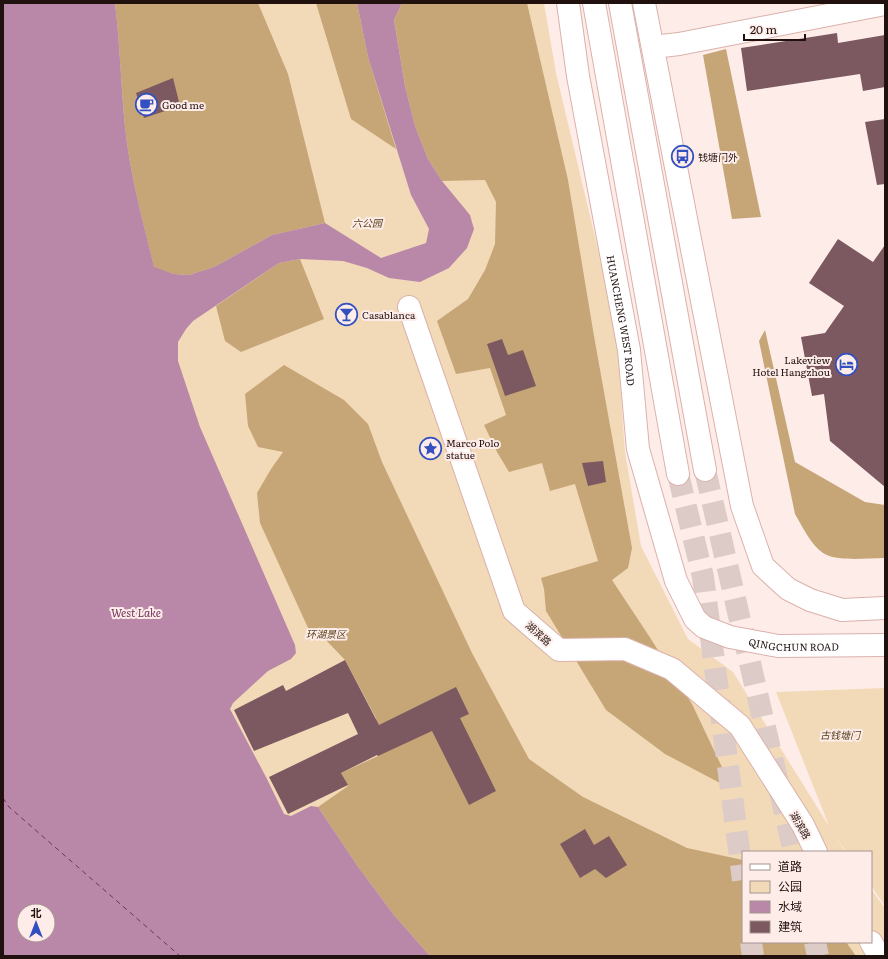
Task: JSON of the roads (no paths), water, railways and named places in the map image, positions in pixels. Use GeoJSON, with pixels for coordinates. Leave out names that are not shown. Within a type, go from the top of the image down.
{"type":"FeatureCollection","features":[{"type":"Feature","properties":{"kind":"main road","name":"HUANCHENG WEST ROAD"},"geometry":{"type":"LineString","coordinates":[[568,3],[578,76],[629,350],[638,449],[676,581],[695,619],[704,628]]}},
{"type":"Feature","properties":{"kind":"main road"},"geometry":{"type":"LineString","coordinates":[[594,3],[678,474]]}},
{"type":"Feature","properties":{"kind":"main road"},"geometry":{"type":"LineString","coordinates":[[620,3],[705,470]]}},
{"type":"Feature","properties":{"kind":"main road"},"geometry":{"type":"LineString","coordinates":[[644,3],[742,506],[762,566],[788,588],[810,600],[842,610],[885,608]]}},
{"type":"Feature","properties":{"kind":"main road"},"geometry":{"type":"LineString","coordinates":[[653,47],[885,4]]}},
{"type":"Feature","properties":{"kind":"main road","name":"湖滨路"},"geometry":{"type":"LineString","coordinates":[[409,307],[514,611],[559,650],[625,649],[672,668],[740,726],[802,825],[815,851]]}},
{"type":"Feature","properties":{"kind":"main road","name":"QINGCHUN ROAD"},"geometry":{"type":"LineString","coordinates":[[704,628],[730,637],[778,646],[885,645]]}},
{"type":"Feature","properties":{"kind":"main road"},"geometry":{"type":"LineString","coordinates":[[872,943],[879,956]]}},
{"type":"Feature","properties":{"kind":"water","name":"West Lake"},"geometry":{"type":"Polygon","coordinates":[[[3,3],[115,3],[127,145],[137,198],[154,267],[174,274],[189,275],[214,267],[272,235],[325,223],[381,258],[426,243],[429,229],[411,195],[368,57],[357,3],[402,3],[394,20],[405,86],[415,126],[428,159],[442,181],[470,215],[474,229],[467,248],[449,268],[420,282],[389,278],[367,268],[343,261],[300,259],[279,263],[193,321],[178,342],[178,361],[200,427],[295,645],[296,653],[291,659],[268,671],[233,703],[230,709],[284,814],[291,816],[311,806],[318,807],[359,868],[394,915],[430,956],[3,956],[3,3]]]}},
{"type":"Feature","properties":{"kind":"tunnel"},"geometry":{"type":"LineString","coordinates":[[705,470],[794,851]]}},
{"type":"Feature","properties":{"kind":"tunnel"},"geometry":{"type":"LineString","coordinates":[[678,474],[703,577],[742,872]]}},
{"type":"Feature","properties":{"kind":"tunnel"},"geometry":{"type":"LineString","coordinates":[[751,943],[753,956]]}},
{"type":"Feature","properties":{"kind":"tunnel"},"geometry":{"type":"LineString","coordinates":[[815,943],[818,956]]}},
{"type":"Feature","properties":{"kind":"place","name":"Good me"},"geometry":{"type":"Point","coordinates":[146,104]}},
{"type":"Feature","properties":{"kind":"place","name":"钱塘门外"},"geometry":{"type":"Point","coordinates":[683,156]}},
{"type":"Feature","properties":{"kind":"place","name":"Casablanca"},"geometry":{"type":"Point","coordinates":[346,314]}},
{"type":"Feature","properties":{"kind":"place","name":"Lakeview Hotel Hangzhou"},"geometry":{"type":"Point","coordinates":[846,365]}},
{"type":"Feature","properties":{"kind":"place","name":"Marco Polo statue"},"geometry":{"type":"Point","coordinates":[431,448]}},
{"type":"Feature","properties":{"kind":"park label","name":"六公园"},"geometry":{"type":"Point","coordinates":[367,222]}},
{"type":"Feature","properties":{"kind":"park label","name":"环湖景区"},"geometry":{"type":"Point","coordinates":[326,633]}},
{"type":"Feature","properties":{"kind":"park label","name":"古钱塘门"},"geometry":{"type":"Point","coordinates":[840,734]}}]}
